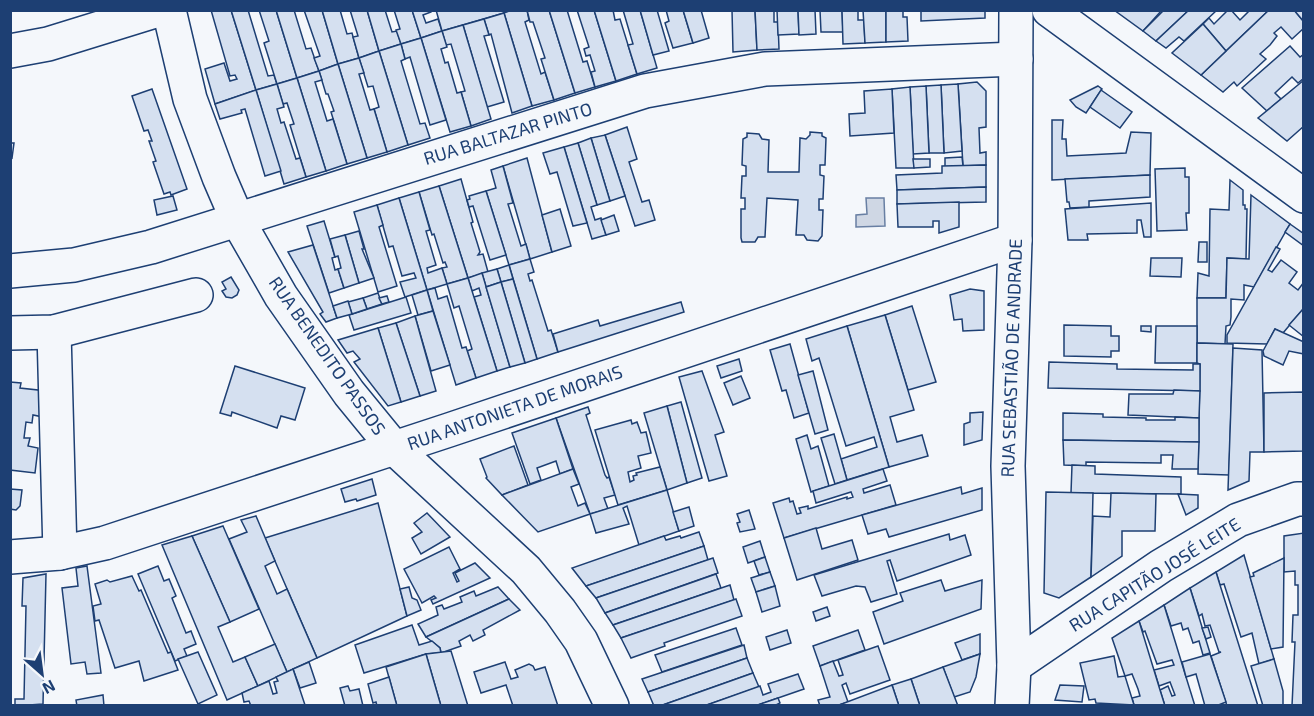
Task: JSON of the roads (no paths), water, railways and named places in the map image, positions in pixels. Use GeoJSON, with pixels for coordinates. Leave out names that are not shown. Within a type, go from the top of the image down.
{"type":"FeatureCollection","features":[{"type":"Feature","properties":{"kind":"street"},"geometry":{"type":"LineString","coordinates":[[10,51],[48,44],[158,10]]}},
{"type":"Feature","properties":{"kind":"street","name":"RUA BENEDITO PASSOS"},"geometry":{"type":"LineString","coordinates":[[169,10],[190,99],[238,221],[281,296],[349,393],[394,448],[533,579],[560,611],[581,641],[612,705]]}},
{"type":"Feature","properties":{"kind":"street","name":"RUA SEBASTIÃO DE ANDRADE"},"geometry":{"type":"LineString","coordinates":[[1012,705],[1014,666],[1008,466],[1015,240],[1017,10]]}},
{"type":"Feature","properties":{"kind":"street"},"geometry":{"type":"LineString","coordinates":[[1049,10],[1304,195]]}},
{"type":"Feature","properties":{"kind":"street","name":"RUA BALTAZAR PINTO"},"geometry":{"type":"LineString","coordinates":[[10,271],[74,265],[151,247],[645,91],[765,69],[1016,59]]}},
{"type":"Feature","properties":{"kind":"street","name":"RUA ANTONIETA DE MORAIS"},"geometry":{"type":"LineString","coordinates":[[10,557],[60,553],[105,543],[1015,240]]}},
{"type":"Feature","properties":{"kind":"street"},"geometry":{"type":"LineString","coordinates":[[10,333],[54,332],[196,294]]}},
{"type":"Feature","properties":{"kind":"street"},"geometry":{"type":"LineString","coordinates":[[54,332],[60,553]]}},
{"type":"Feature","properties":{"kind":"street","name":"RUA CAPITÃO JOSÉ LEITE"},"geometry":{"type":"LineString","coordinates":[[1014,666],[1161,566],[1238,520],[1297,499],[1304,499]]}}]}
